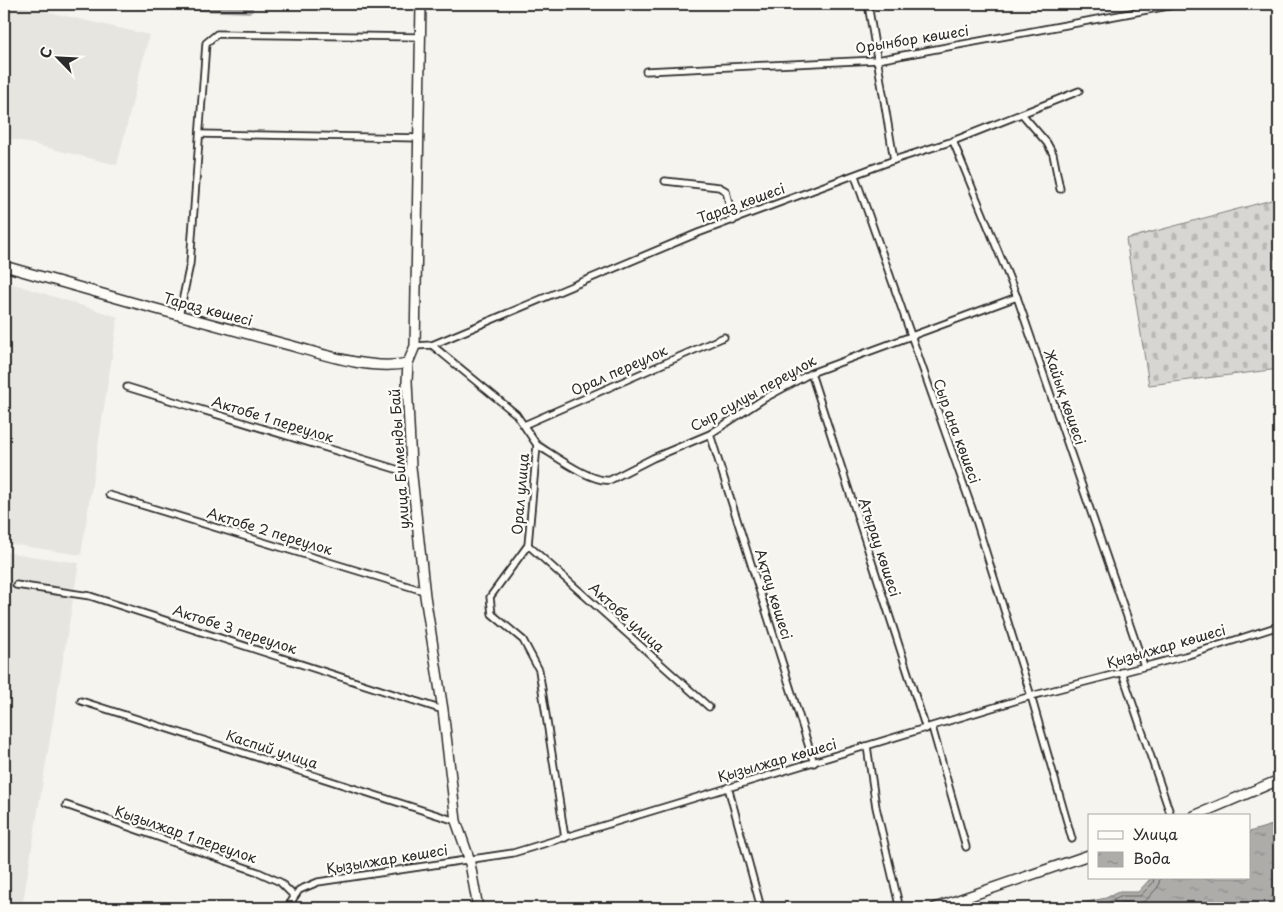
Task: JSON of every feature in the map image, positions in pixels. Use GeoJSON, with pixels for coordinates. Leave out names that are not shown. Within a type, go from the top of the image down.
{"type":"FeatureCollection","features":[{"type":"Feature","properties":{"kind":"street","name":"улица Бименды Бай"},"geometry":{"type":"LineString","coordinates":[[421,4],[415,346],[408,363],[412,474],[424,590],[443,710],[456,821],[469,858],[478,908]]}},
{"type":"Feature","properties":{"kind":"street"},"geometry":{"type":"LineString","coordinates":[[868,4],[894,160]]}},
{"type":"Feature","properties":{"kind":"street","name":"Орынбор көшесі"},"geometry":{"type":"LineString","coordinates":[[646,71],[877,60],[1179,4]]}},
{"type":"Feature","properties":{"kind":"street"},"geometry":{"type":"LineString","coordinates":[[179,316],[190,264],[206,43],[216,34],[420,36]]}},
{"type":"Feature","properties":{"kind":"street","name":"Тараз көшесі"},"geometry":{"type":"LineString","coordinates":[[415,346],[432,345],[733,221],[894,160],[953,141],[1079,91]]}},
{"type":"Feature","properties":{"kind":"street"},"geometry":{"type":"LineString","coordinates":[[1022,114],[1047,143],[1053,154],[1060,189]]}},
{"type":"Feature","properties":{"kind":"street"},"geometry":{"type":"LineString","coordinates":[[200,134],[420,138]]}},
{"type":"Feature","properties":{"kind":"street","name":"Жайық көшесі"},"geometry":{"type":"LineString","coordinates":[[953,141],[1017,297],[1144,666]]}},
{"type":"Feature","properties":{"kind":"street","name":"Сыр ана көшесі"},"geometry":{"type":"LineString","coordinates":[[855,176],[910,338],[975,517],[1032,696],[1072,839]]}},
{"type":"Feature","properties":{"kind":"street"},"geometry":{"type":"LineString","coordinates":[[665,181],[720,187],[726,191],[733,221]]}},
{"type":"Feature","properties":{"kind":"street","name":"Тараз көшесі"},"geometry":{"type":"LineString","coordinates":[[4,266],[179,316],[351,360],[394,366],[408,363]]}},
{"type":"Feature","properties":{"kind":"street","name":"Сыр сулуы переулок"},"geometry":{"type":"LineString","coordinates":[[537,445],[590,476],[604,481],[710,434],[765,398],[811,373],[1017,297]]}},
{"type":"Feature","properties":{"kind":"street","name":"Орал переулок"},"geometry":{"type":"LineString","coordinates":[[524,425],[724,337]]}},
{"type":"Feature","properties":{"kind":"street","name":"Орал улица"},"geometry":{"type":"LineString","coordinates":[[432,345],[516,414],[537,445],[528,546],[490,596],[492,614],[523,640],[539,670],[565,838]]}},
{"type":"Feature","properties":{"kind":"street","name":"Атырау көшесі"},"geometry":{"type":"LineString","coordinates":[[811,373],[929,728],[966,847]]}},
{"type":"Feature","properties":{"kind":"street","name":"Актобе 1 переулок"},"geometry":{"type":"LineString","coordinates":[[127,388],[412,474]]}},
{"type":"Feature","properties":{"kind":"street","name":"Ақтау көшесі"},"geometry":{"type":"LineString","coordinates":[[710,434],[814,763]]}},
{"type":"Feature","properties":{"kind":"street","name":"Актобе 2 переулок"},"geometry":{"type":"LineString","coordinates":[[109,495],[424,590]]}},
{"type":"Feature","properties":{"kind":"street","name":"Актобе улица"},"geometry":{"type":"LineString","coordinates":[[528,546],[709,707]]}},
{"type":"Feature","properties":{"kind":"street","name":"Актобе 3 переулок"},"geometry":{"type":"LineString","coordinates":[[16,585],[90,596],[443,710]]}},
{"type":"Feature","properties":{"kind":"street","name":"Қызылжар көшесі"},"geometry":{"type":"LineString","coordinates":[[286,908],[299,890],[318,882],[469,858],[513,853],[1032,696],[1185,656],[1279,626]]}},
{"type":"Feature","properties":{"kind":"street"},"geometry":{"type":"LineString","coordinates":[[1122,672],[1170,814]]}},
{"type":"Feature","properties":{"kind":"street","name":"Каспий улица"},"geometry":{"type":"LineString","coordinates":[[81,701],[456,821]]}},
{"type":"Feature","properties":{"kind":"street"},"geometry":{"type":"LineString","coordinates":[[867,746],[876,807],[899,906]]}},
{"type":"Feature","properties":{"kind":"street"},"geometry":{"type":"LineString","coordinates":[[1199,814],[1279,780]]}},
{"type":"Feature","properties":{"kind":"street"},"geometry":{"type":"LineString","coordinates":[[728,787],[761,908]]}},
{"type":"Feature","properties":{"kind":"street","name":"Кызылжар 1 переулок"},"geometry":{"type":"LineString","coordinates":[[66,805],[258,872],[280,882],[294,896]]}},
{"type":"Feature","properties":{"kind":"street"},"geometry":{"type":"LineString","coordinates":[[935,908],[1088,855]]}},
{"type":"Feature","properties":{"kind":"shaded area"},"geometry":{"type":"Polygon","coordinates":[[[4,4],[13,4],[149,35],[117,165],[4,137],[4,4]]]}},
{"type":"Feature","properties":{"kind":"shaded area"},"geometry":{"type":"Polygon","coordinates":[[[4,281],[118,317],[81,555],[4,543],[4,281]]]}},
{"type":"Feature","properties":{"kind":"shaded area"},"geometry":{"type":"Polygon","coordinates":[[[4,552],[79,563],[22,908],[4,908],[4,552]]]}},
{"type":"Feature","properties":{"kind":"green space"},"geometry":{"type":"Polygon","coordinates":[[[1279,198],[1279,369],[1149,385],[1126,239],[1279,198]]]}},
{"type":"Feature","properties":{"kind":"water"},"geometry":{"type":"Polygon","coordinates":[[[1279,823],[1279,908],[1059,908],[1106,898],[1118,892],[1138,892],[1149,880],[1250,880],[1250,832],[1279,823]]]}},
{"type":"Feature","properties":{"kind":"waterway"},"geometry":{"type":"LineString","coordinates":[[124,4],[249,9],[249,4]]}}]}
